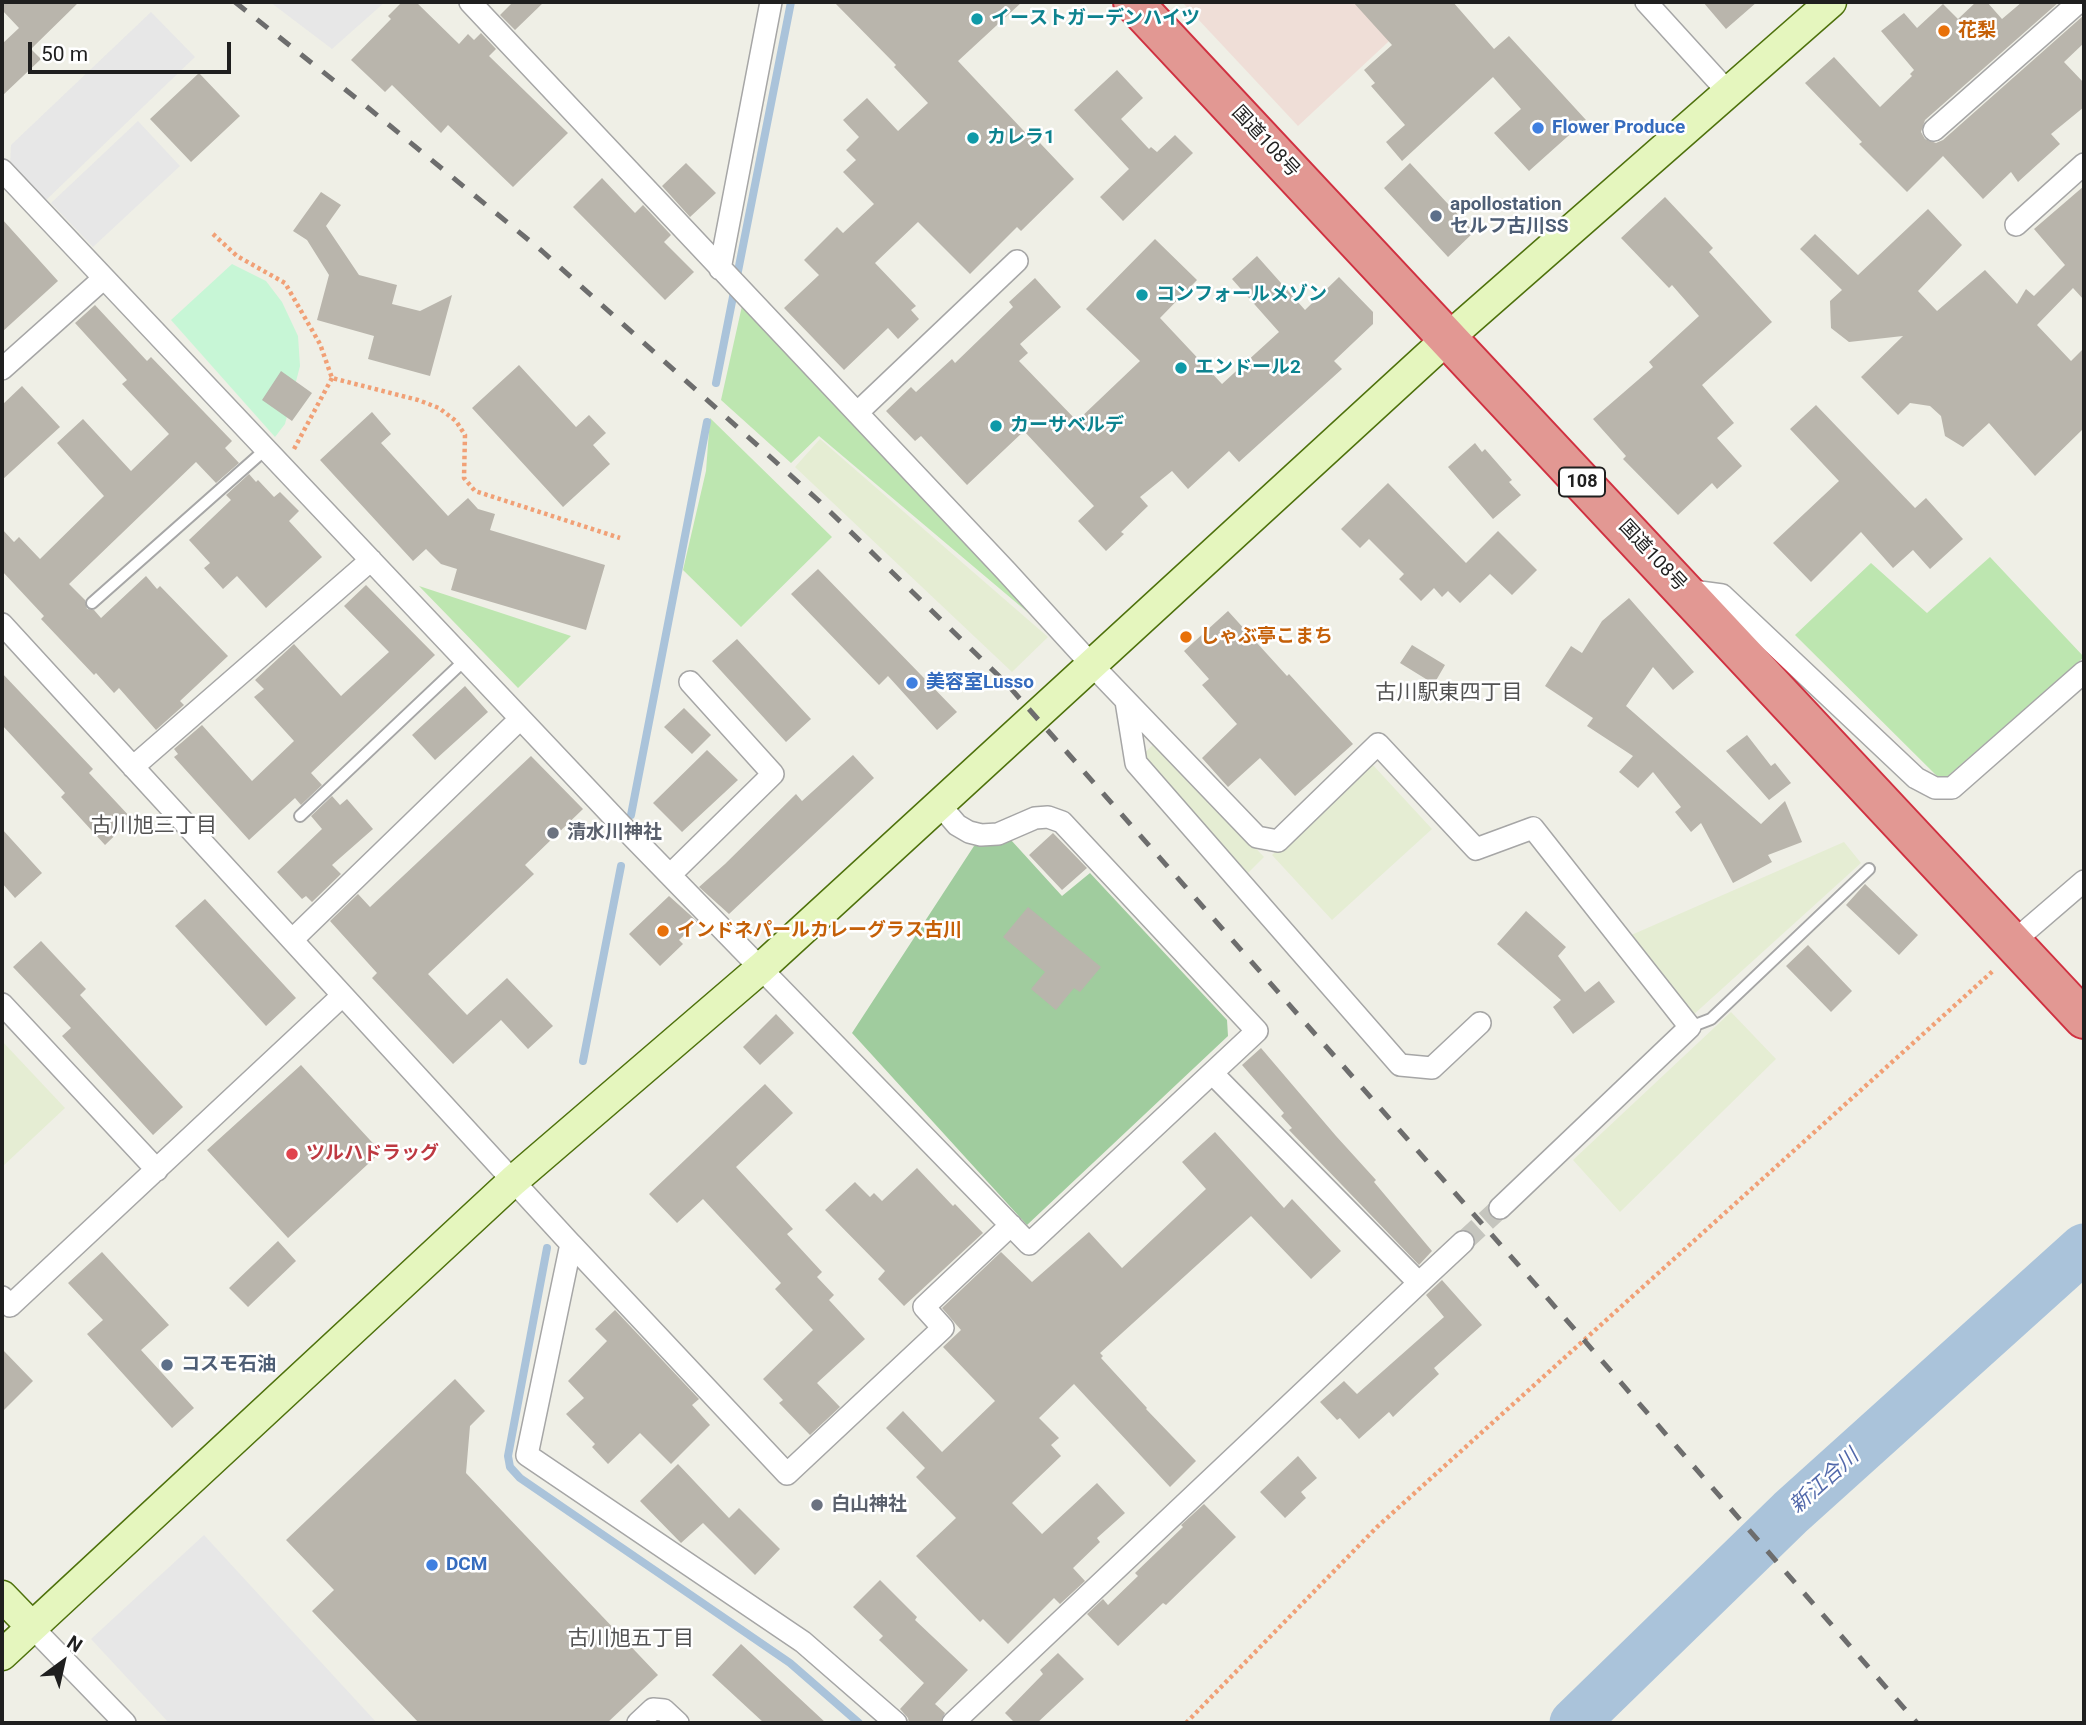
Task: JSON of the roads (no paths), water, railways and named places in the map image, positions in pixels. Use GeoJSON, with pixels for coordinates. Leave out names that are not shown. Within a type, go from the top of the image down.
{"type":"FeatureCollection","features":[{"type":"Feature","properties":{"kind":"highway","name":"国道108号"},"geometry":{"type":"LineString","coordinates":[[1133,2],[2084,1019]]}},
{"type":"Feature","properties":{"kind":"street"},"geometry":{"type":"LineString","coordinates":[[470,2],[1091,664],[1257,837],[1278,841],[1378,744],[1476,849],[1533,828],[1690,1027],[1500,1208]]}},
{"type":"Feature","properties":{"kind":"street"},"geometry":{"type":"LineString","coordinates":[[725,274],[771,2]]}},
{"type":"Feature","properties":{"kind":"street"},"geometry":{"type":"LineString","coordinates":[[1646,2],[1728,92]]}},
{"type":"Feature","properties":{"kind":"street"},"geometry":{"type":"LineString","coordinates":[[2,1655],[513,1181],[761,968],[1448,338],[1831,2]]}},
{"type":"Feature","properties":{"kind":"street"},"geometry":{"type":"LineString","coordinates":[[1934,130],[2079,2]]}},
{"type":"Feature","properties":{"kind":"street"},"geometry":{"type":"LineString","coordinates":[[2016,225],[2084,164]]}},
{"type":"Feature","properties":{"kind":"street"},"geometry":{"type":"LineString","coordinates":[[2,170],[639,844],[1029,1244],[1257,1031],[1062,822],[1048,817],[1035,818],[998,834],[981,835],[957,825],[939,804]]}},
{"type":"Feature","properties":{"kind":"street"},"geometry":{"type":"LineString","coordinates":[[857,413],[1017,261]]}},
{"type":"Feature","properties":{"kind":"street"},"geometry":{"type":"LineString","coordinates":[[2,369],[104,278]]}},
{"type":"Feature","properties":{"kind":"street"},"geometry":{"type":"LineString","coordinates":[[133,767],[371,560]]}},
{"type":"Feature","properties":{"kind":"street"},"geometry":{"type":"LineString","coordinates":[[1683,589],[1722,595],[1916,778],[1936,788],[1952,788],[2084,672]]}},
{"type":"Feature","properties":{"kind":"street"},"geometry":{"type":"LineString","coordinates":[[2,624],[342,996],[786,1474],[943,1328],[924,1307],[1011,1225]]}},
{"type":"Feature","properties":{"kind":"street"},"geometry":{"type":"LineString","coordinates":[[670,875],[773,774],[690,682]]}},
{"type":"Feature","properties":{"kind":"street"},"geometry":{"type":"LineString","coordinates":[[1126,701],[1136,762],[1400,1065],[1432,1068],[1480,1023]]}},
{"type":"Feature","properties":{"kind":"street"},"geometry":{"type":"LineString","coordinates":[[292,940],[520,719]]}},
{"type":"Feature","properties":{"kind":"street"},"geometry":{"type":"LineString","coordinates":[[2022,952],[2084,881]]}},
{"type":"Feature","properties":{"kind":"street"},"geometry":{"type":"LineString","coordinates":[[2,1297],[10,1306],[342,996]]}},
{"type":"Feature","properties":{"kind":"street"},"geometry":{"type":"LineString","coordinates":[[2,1004],[157,1170]]}},
{"type":"Feature","properties":{"kind":"street"},"geometry":{"type":"LineString","coordinates":[[1212,1073],[1419,1283]]}},
{"type":"Feature","properties":{"kind":"street"},"geometry":{"type":"LineString","coordinates":[[953,1723],[1463,1242]]}},
{"type":"Feature","properties":{"kind":"street"},"geometry":{"type":"LineString","coordinates":[[571,1244],[527,1455],[803,1642],[896,1723]]}},
{"type":"Feature","properties":{"kind":"street"},"geometry":{"type":"LineString","coordinates":[[2,1596],[125,1723]]}},
{"type":"Feature","properties":{"kind":"street"},"geometry":{"type":"LineString","coordinates":[[638,1723],[653,1709],[664,1710],[678,1723]]}},
{"type":"Feature","properties":{"kind":"lane"},"geometry":{"type":"LineString","coordinates":[[92,604],[266,449]]}},
{"type":"Feature","properties":{"kind":"lane"},"geometry":{"type":"LineString","coordinates":[[300,816],[465,660]]}},
{"type":"Feature","properties":{"kind":"lane"},"geometry":{"type":"LineString","coordinates":[[1690,1027],[1711,1019],[1869,870]]}},
{"type":"Feature","properties":{"kind":"waterway"},"geometry":{"type":"LineString","coordinates":[[716,383],[791,2]]}},
{"type":"Feature","properties":{"kind":"waterway"},"geometry":{"type":"LineString","coordinates":[[631,815],[707,422]]}},
{"type":"Feature","properties":{"kind":"waterway"},"geometry":{"type":"LineString","coordinates":[[583,1061],[621,866]]}},
{"type":"Feature","properties":{"kind":"waterway"},"geometry":{"type":"LineString","coordinates":[[547,1248],[508,1456],[510,1467],[520,1478],[790,1663],[859,1723]]}},
{"type":"Feature","properties":{"kind":"waterway","name":"新江合川"},"geometry":{"type":"LineString","coordinates":[[1574,1723],[1791,1512],[2084,1248]]}},
{"type":"Feature","properties":{"kind":"tunnel"},"geometry":{"type":"LineString","coordinates":[[1463,1242],[1500,1208]]}},
{"type":"Feature","properties":{"kind":"railway"},"geometry":{"type":"LineString","coordinates":[[235,2],[542,251],[818,500],[1006,683],[1917,1723]]}},
{"type":"Feature","properties":{"kind":"place","name":"イーストガーデンハイツ"},"geometry":{"type":"Point","coordinates":[977,19]}},
{"type":"Feature","properties":{"kind":"place","name":"花梨"},"geometry":{"type":"Point","coordinates":[1944,31]}},
{"type":"Feature","properties":{"kind":"place","name":"Flower Produce"},"geometry":{"type":"Point","coordinates":[1538,128]}},
{"type":"Feature","properties":{"kind":"place","name":"カレラ1"},"geometry":{"type":"Point","coordinates":[973,138]}},
{"type":"Feature","properties":{"kind":"place","name":"apollostation セルフ古川SS"},"geometry":{"type":"Point","coordinates":[1436,216]}},
{"type":"Feature","properties":{"kind":"place","name":"コンフォールメゾン"},"geometry":{"type":"Point","coordinates":[1142,295]}},
{"type":"Feature","properties":{"kind":"place","name":"エンドール2"},"geometry":{"type":"Point","coordinates":[1181,368]}},
{"type":"Feature","properties":{"kind":"place","name":"カーサベルデ"},"geometry":{"type":"Point","coordinates":[996,426]}},
{"type":"Feature","properties":{"kind":"place","name":"しゃぶ亭こまち"},"geometry":{"type":"Point","coordinates":[1186,637]}},
{"type":"Feature","properties":{"kind":"place","name":"美容室Lusso"},"geometry":{"type":"Point","coordinates":[912,683]}},
{"type":"Feature","properties":{"kind":"place","name":"清水川神社"},"geometry":{"type":"Point","coordinates":[553,833]}},
{"type":"Feature","properties":{"kind":"place","name":"インドネパールカレーグラス古川"},"geometry":{"type":"Point","coordinates":[663,931]}},
{"type":"Feature","properties":{"kind":"place","name":"ツルハドラッグ"},"geometry":{"type":"Point","coordinates":[292,1154]}},
{"type":"Feature","properties":{"kind":"place","name":"コスモ石油"},"geometry":{"type":"Point","coordinates":[167,1365]}},
{"type":"Feature","properties":{"kind":"place","name":"白山神社"},"geometry":{"type":"Point","coordinates":[817,1505]}},
{"type":"Feature","properties":{"kind":"place","name":"DCM"},"geometry":{"type":"Point","coordinates":[432,1565]}},
{"type":"Feature","properties":{"kind":"district","name":"古川駅東四丁目"},"geometry":{"type":"Point","coordinates":[1449,694]}},
{"type":"Feature","properties":{"kind":"district","name":"古川旭三丁目"},"geometry":{"type":"Point","coordinates":[154,827]}},
{"type":"Feature","properties":{"kind":"district","name":"古川旭五丁目"},"geometry":{"type":"Point","coordinates":[631,1640]}}]}
